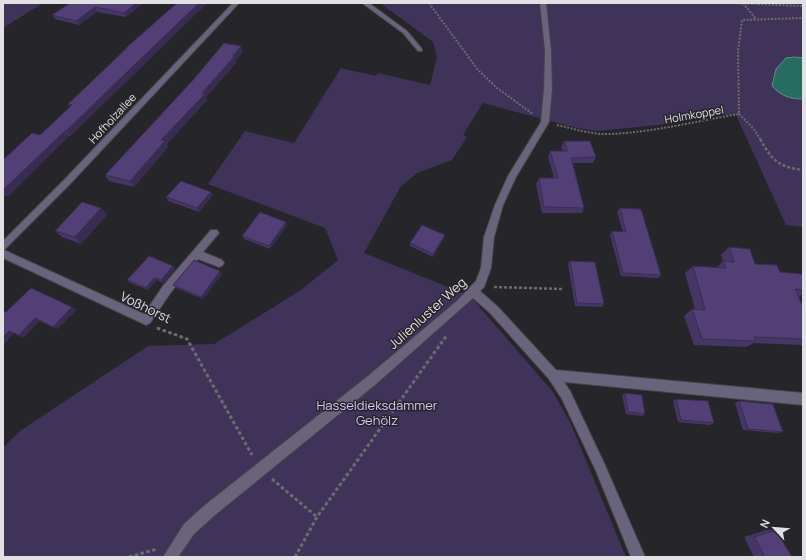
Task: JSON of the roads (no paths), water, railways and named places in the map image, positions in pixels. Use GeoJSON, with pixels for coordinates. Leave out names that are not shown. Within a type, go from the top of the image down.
{"type":"FeatureCollection","features":[{"type":"Feature","properties":{"kind":"street","name":"Hofholzallee"},"geometry":{"type":"LineString","coordinates":[[3,247],[73,176],[236,3]]}},
{"type":"Feature","properties":{"kind":"street"},"geometry":{"type":"LineString","coordinates":[[365,3],[405,32],[420,50]]}},
{"type":"Feature","properties":{"kind":"street","name":"Julienluster Weg"},"geometry":{"type":"LineString","coordinates":[[170,557],[189,529],[210,510],[372,380],[477,288],[486,268],[489,237],[499,205],[512,176],[545,122],[548,89],[548,50],[543,3]]}},
{"type":"Feature","properties":{"kind":"street"},"geometry":{"type":"LineString","coordinates":[[214,233],[197,254],[219,263]]}},
{"type":"Feature","properties":{"kind":"street","name":"Voßhorst"},"geometry":{"type":"LineString","coordinates":[[3,254],[146,320],[166,289],[197,254]]}},
{"type":"Feature","properties":{"kind":"street"},"geometry":{"type":"LineString","coordinates":[[477,288],[494,310],[553,375],[566,395],[600,467],[638,557]]}},
{"type":"Feature","properties":{"kind":"street"},"geometry":{"type":"LineString","coordinates":[[553,375],[803,399]]}},
{"type":"Feature","properties":{"kind":"park label","name":"Hasseldieksdammer Gehölz"},"geometry":{"type":"Point","coordinates":[377,412]}}]}
